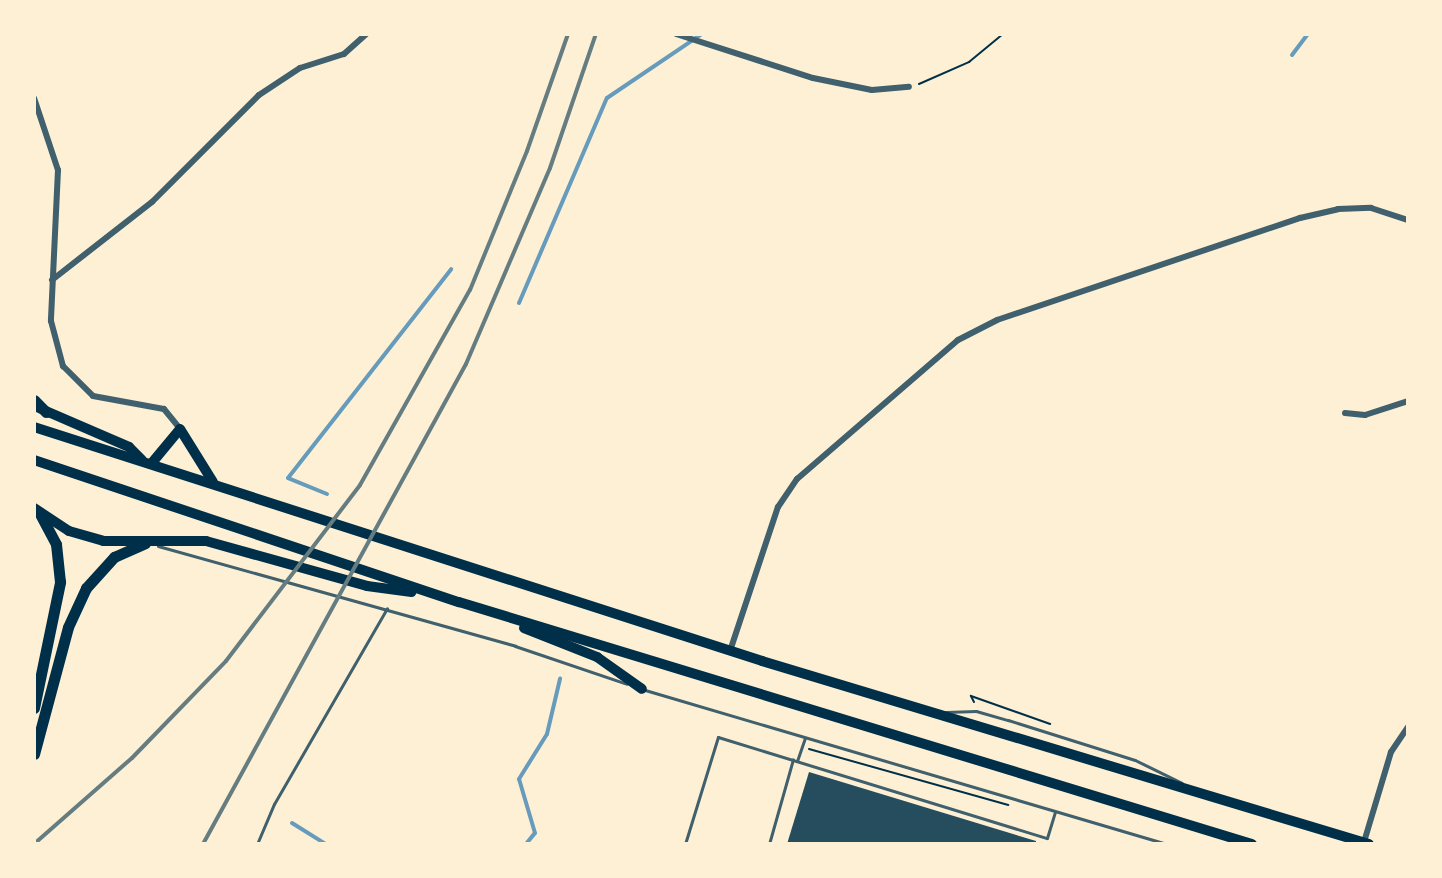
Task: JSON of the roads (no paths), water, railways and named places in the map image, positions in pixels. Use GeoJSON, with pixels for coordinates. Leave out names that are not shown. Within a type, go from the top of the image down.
{"type":"FeatureCollection","features":[{"type":"Feature","properties":{"kind":"highway"},"geometry":{"type":"LineString","coordinates":[[34,403],[46,412],[129,447],[148,463]]}},
{"type":"Feature","properties":{"kind":"highway"},"geometry":{"type":"LineString","coordinates":[[34,427],[730,651],[1367,843]]}},
{"type":"Feature","properties":{"kind":"highway"},"geometry":{"type":"LineString","coordinates":[[148,463],[180,429],[198,466],[217,486]]}},
{"type":"Feature","properties":{"kind":"highway"},"geometry":{"type":"LineString","coordinates":[[34,460],[439,596],[1252,844]]}},
{"type":"Feature","properties":{"kind":"highway"},"geometry":{"type":"LineString","coordinates":[[36,510],[83,535],[145,543],[206,541],[367,586],[439,596]]}},
{"type":"Feature","properties":{"kind":"highway"},"geometry":{"type":"LineString","coordinates":[[34,708],[60,582],[56,544],[36,510]]}},
{"type":"Feature","properties":{"kind":"highway"},"geometry":{"type":"LineString","coordinates":[[34,754],[59,654],[86,588],[114,557],[145,543]]}},
{"type":"Feature","properties":{"kind":"highway"},"geometry":{"type":"LineString","coordinates":[[459,602],[597,657],[642,689]]}},
{"type":"Feature","properties":{"kind":"street"},"geometry":{"type":"LineString","coordinates":[[52,280],[152,202],[259,95],[300,68],[344,54],[366,34]]}},
{"type":"Feature","properties":{"kind":"street"},"geometry":{"type":"LineString","coordinates":[[676,34],[813,78],[872,90],[909,87]]}},
{"type":"Feature","properties":{"kind":"street"},"geometry":{"type":"LineString","coordinates":[[34,98],[58,170],[52,334],[68,375],[103,400],[168,411],[180,429]]}},
{"type":"Feature","properties":{"kind":"street"},"geometry":{"type":"LineString","coordinates":[[730,651],[778,507],[797,479],[958,340],[997,320],[1300,218],[1338,209],[1371,208],[1408,220]]}},
{"type":"Feature","properties":{"kind":"street"},"geometry":{"type":"LineString","coordinates":[[1345,413],[1365,415],[1408,401]]}},
{"type":"Feature","properties":{"kind":"street"},"geometry":{"type":"LineString","coordinates":[[1367,843],[1391,752],[1408,727]]}},
{"type":"Feature","properties":{"kind":"lane"},"geometry":{"type":"LineString","coordinates":[[145,543],[387,608],[642,689],[1167,844]]}},
{"type":"Feature","properties":{"kind":"lane"},"geometry":{"type":"LineString","coordinates":[[257,844],[274,804],[387,608]]}},
{"type":"Feature","properties":{"kind":"lane"},"geometry":{"type":"LineString","coordinates":[[769,844],[805,736]]}},
{"type":"Feature","properties":{"kind":"lane"},"geometry":{"type":"LineString","coordinates":[[685,844],[718,737],[1047,838],[1056,811]]}},
{"type":"Feature","properties":{"kind":"waterway"},"geometry":{"type":"LineString","coordinates":[[519,303],[607,98],[702,34]]}},
{"type":"Feature","properties":{"kind":"waterway"},"geometry":{"type":"LineString","coordinates":[[1292,55],[1308,34]]}},
{"type":"Feature","properties":{"kind":"waterway"},"geometry":{"type":"LineString","coordinates":[[327,494],[288,478],[451,269]]}},
{"type":"Feature","properties":{"kind":"waterway"},"geometry":{"type":"LineString","coordinates":[[526,844],[535,833],[519,779],[547,734],[560,679]]}},
{"type":"Feature","properties":{"kind":"waterway"},"geometry":{"type":"LineString","coordinates":[[292,823],[325,844]]}},
{"type":"Feature","properties":{"kind":"railway"},"geometry":{"type":"LineString","coordinates":[[34,844],[132,758],[226,661],[360,485],[470,290],[527,151],[568,34]]}},
{"type":"Feature","properties":{"kind":"railway"},"geometry":{"type":"LineString","coordinates":[[203,844],[466,364],[550,168],[596,34]]}}]}
